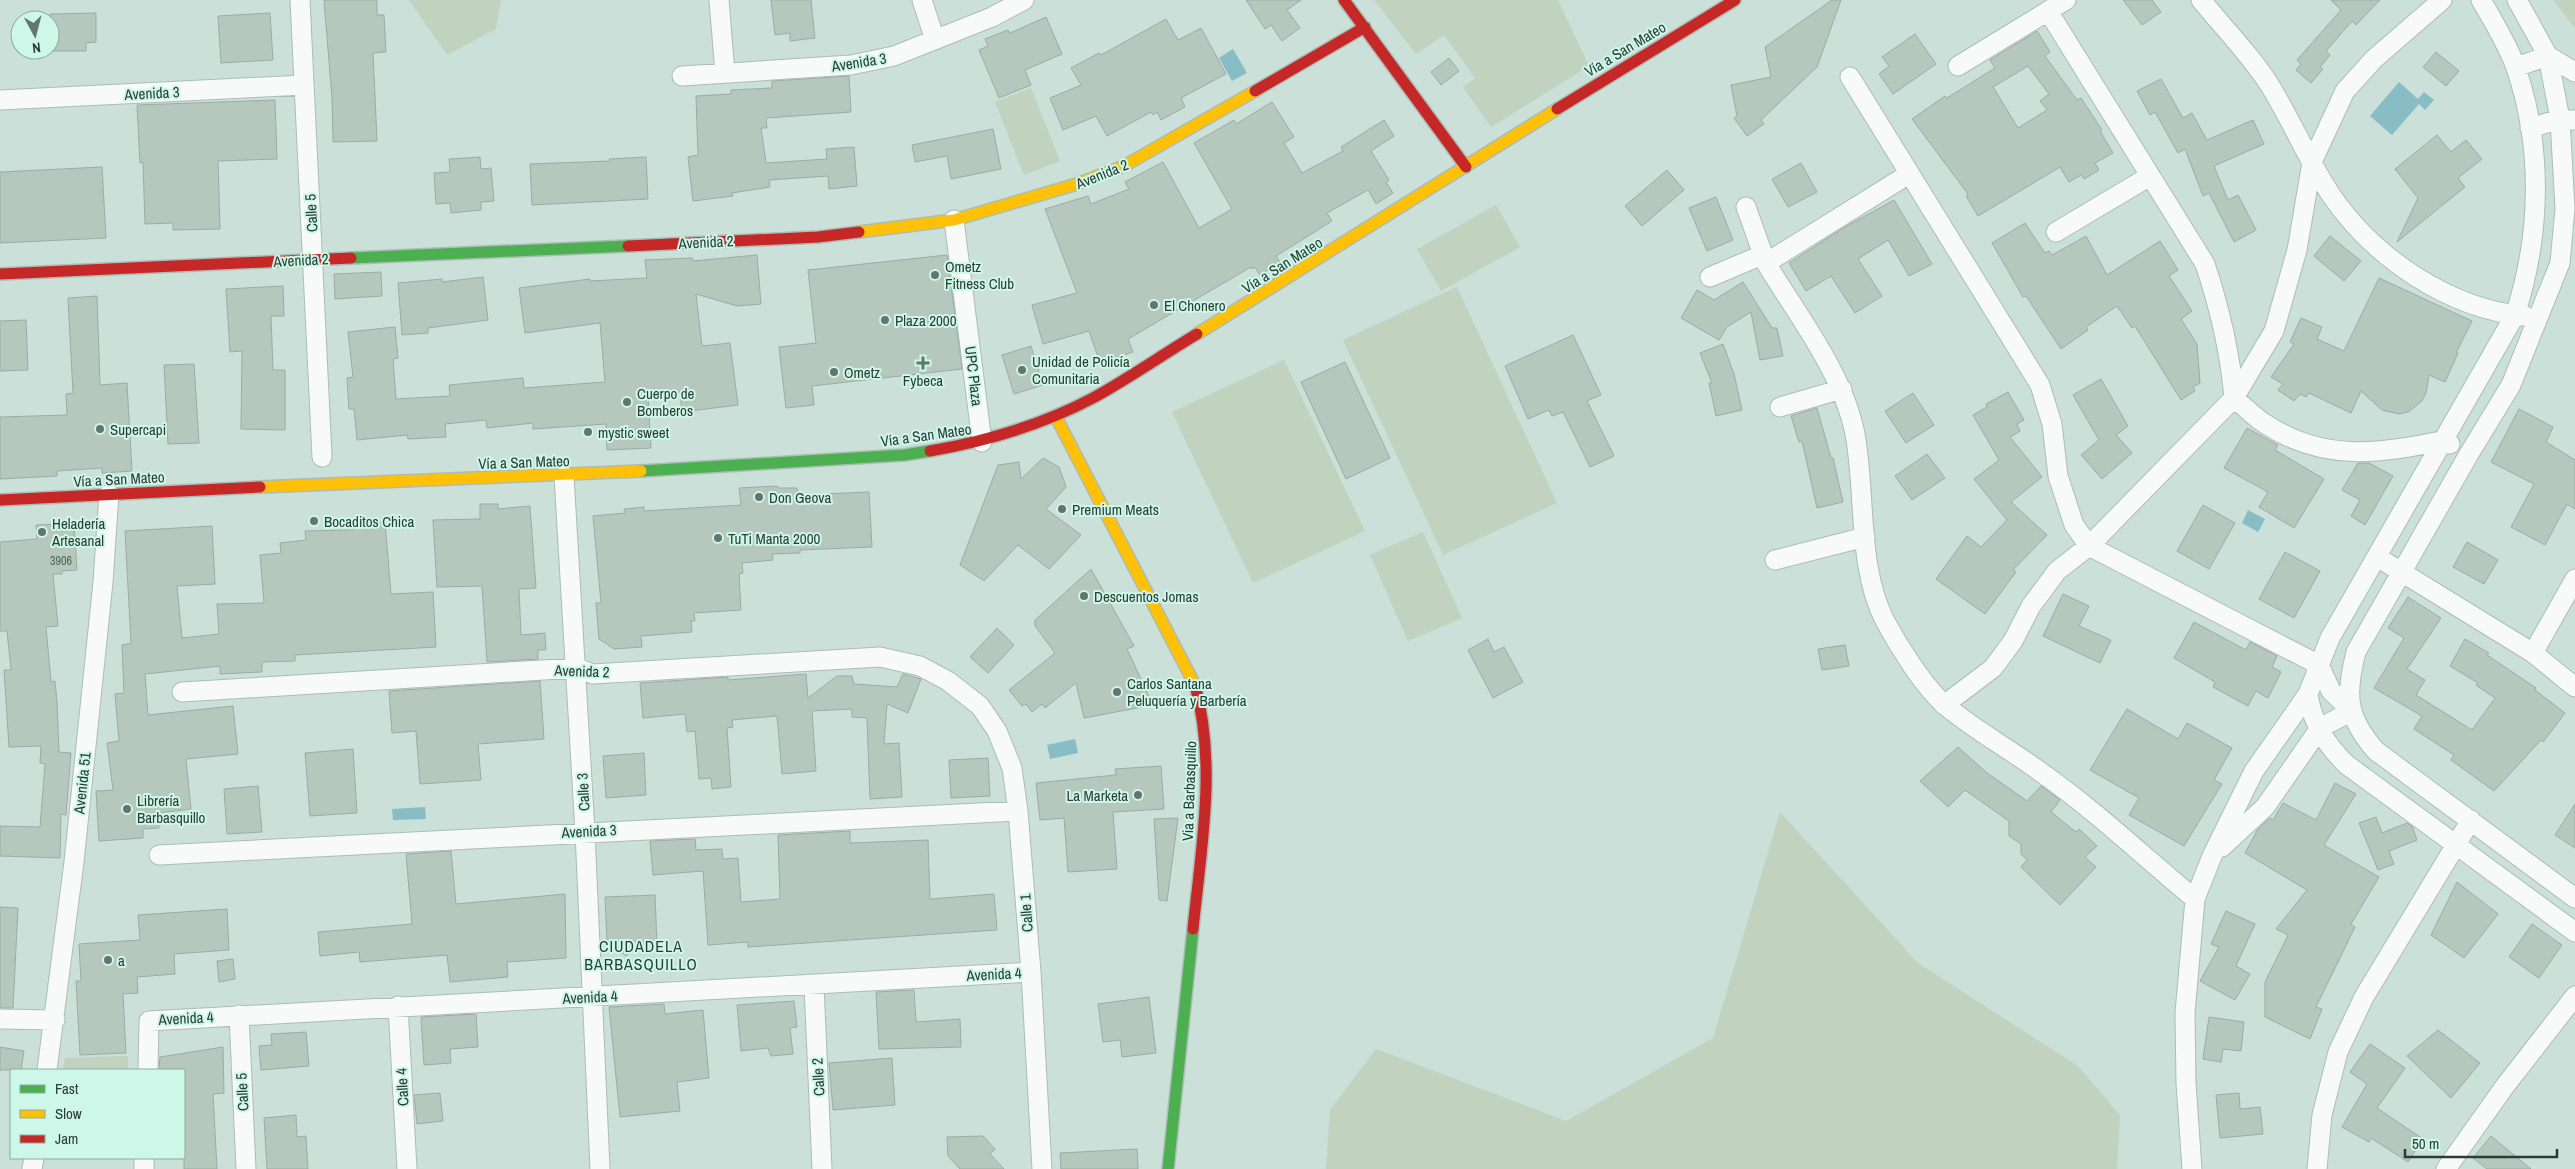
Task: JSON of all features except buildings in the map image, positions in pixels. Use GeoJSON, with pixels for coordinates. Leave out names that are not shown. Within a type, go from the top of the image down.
{"type":"FeatureCollection","features":[{"type":"Feature","properties":{"kind":"main road"},"geometry":{"type":"LineString","coordinates":[[1344,0],[1466,167]]}},
{"type":"Feature","properties":{"kind":"main road","name":"Vía a San Mateo"},"geometry":{"type":"LineString","coordinates":[[0,500],[327,483],[564,476],[904,456],[982,442],[1056,417],[1094,398],[1209,328],[1594,85],[1735,0]]}},
{"type":"Feature","properties":{"kind":"main road","name":"Avenida 2"},"geometry":{"type":"LineString","coordinates":[[0,274],[818,237],[954,220],[1078,184],[1124,166],[1365,27]]}},
{"type":"Feature","properties":{"kind":"main road","name":"Via a Barbasquillo"},"geometry":{"type":"LineString","coordinates":[[1056,417],[1190,673],[1200,701],[1206,729],[1208,755],[1205,809],[1168,1169]]}},
{"type":"Feature","properties":{"kind":"street","name":"Calle 5"},"geometry":{"type":"LineString","coordinates":[[300,0],[322,457]]}},
{"type":"Feature","properties":{"kind":"street"},"geometry":{"type":"LineString","coordinates":[[720,0],[725,73]]}},
{"type":"Feature","properties":{"kind":"street"},"geometry":{"type":"LineString","coordinates":[[922,0],[935,40]]}},
{"type":"Feature","properties":{"kind":"street","name":"Avenida 3"},"geometry":{"type":"LineString","coordinates":[[682,76],[851,65],[894,56],[992,17],[1024,0]]}},
{"type":"Feature","properties":{"kind":"street"},"geometry":{"type":"LineString","coordinates":[[1958,66],[2066,0]]}},
{"type":"Feature","properties":{"kind":"street"},"geometry":{"type":"LineString","coordinates":[[2201,0],[2271,87],[2332,196],[2371,240],[2424,284],[2458,301],[2515,315],[2540,318]]}},
{"type":"Feature","properties":{"kind":"street"},"geometry":{"type":"LineString","coordinates":[[1944,705],[1993,668],[2014,641],[2031,606],[2057,571],[2089,546],[2234,398],[2274,331],[2297,250],[2312,162],[2345,91],[2374,59],[2442,0]]}},
{"type":"Feature","properties":{"kind":"street"},"geometry":{"type":"LineString","coordinates":[[2192,1169],[2186,1083],[2185,1013],[2195,899],[2212,856],[2254,771],[2308,694],[2330,638],[2515,315],[2521,296],[2536,221],[2536,164],[2516,67],[2481,0]]}},
{"type":"Feature","properties":{"kind":"street"},"geometry":{"type":"LineString","coordinates":[[2517,0],[2548,56],[2568,119],[2566,209],[2560,263],[2540,318],[2511,384],[2356,652],[2349,680],[2352,711],[2359,732],[2376,751],[2575,898]]}},
{"type":"Feature","properties":{"kind":"street"},"geometry":{"type":"LineString","coordinates":[[2048,11],[2205,264],[2220,307],[2230,355],[2234,398],[2267,425],[2306,444],[2352,452],[2386,452],[2445,440],[2469,454]]}},
{"type":"Feature","properties":{"kind":"street"},"geometry":{"type":"LineString","coordinates":[[2516,67],[2548,56],[2575,72]]}},
{"type":"Feature","properties":{"kind":"street"},"geometry":{"type":"LineString","coordinates":[[1850,77],[2040,385],[2052,424],[2058,476],[2074,525],[2089,546],[2320,665],[2331,691],[2352,711]]}},
{"type":"Feature","properties":{"kind":"street","name":"Avenida 3"},"geometry":{"type":"LineString","coordinates":[[0,100],[304,85]]}},
{"type":"Feature","properties":{"kind":"street"},"geometry":{"type":"LineString","coordinates":[[2530,128],[2568,119]]}},
{"type":"Feature","properties":{"kind":"street"},"geometry":{"type":"LineString","coordinates":[[1710,277],[1764,259],[1909,174]]}},
{"type":"Feature","properties":{"kind":"street"},"geometry":{"type":"LineString","coordinates":[[2056,232],[2150,176]]}},
{"type":"Feature","properties":{"kind":"street"},"geometry":{"type":"LineString","coordinates":[[1746,207],[1764,259],[1842,389],[1856,442],[1872,587],[1884,619],[1908,660],[1944,705],[1979,732],[2042,773],[2112,826],[2134,848],[2195,899]]}},
{"type":"Feature","properties":{"kind":"street","name":"UPC Plaza"},"geometry":{"type":"LineString","coordinates":[[954,220],[982,442]]}},
{"type":"Feature","properties":{"kind":"street"},"geometry":{"type":"LineString","coordinates":[[1780,406],[1842,389]]}},
{"type":"Feature","properties":{"kind":"street","name":"Calle 3"},"geometry":{"type":"LineString","coordinates":[[564,476],[585,832],[600,1169]]}},
{"type":"Feature","properties":{"kind":"street","name":"Avenida 51"},"geometry":{"type":"LineString","coordinates":[[47,1069],[55,1020],[103,582],[109,494]]}},
{"type":"Feature","properties":{"kind":"street"},"geometry":{"type":"LineString","coordinates":[[1775,560],[1865,537]]}},
{"type":"Feature","properties":{"kind":"street"},"geometry":{"type":"LineString","coordinates":[[2377,557],[2533,653],[2575,687]]}},
{"type":"Feature","properties":{"kind":"street"},"geometry":{"type":"LineString","coordinates":[[2533,653],[2575,580]]}},
{"type":"Feature","properties":{"kind":"street","name":"Avenida 2"},"geometry":{"type":"LineString","coordinates":[[182,692],[576,668],[593,674],[880,657],[920,666],[948,681]]}},
{"type":"Feature","properties":{"kind":"street","name":"Calle 1"},"geometry":{"type":"LineString","coordinates":[[948,681],[980,706],[997,731],[1012,768],[1018,811],[1042,1169]]}},
{"type":"Feature","properties":{"kind":"street"},"geometry":{"type":"LineString","coordinates":[[2308,694],[2311,715],[2330,748],[2347,765],[2575,932]]}},
{"type":"Feature","properties":{"kind":"street"},"geometry":{"type":"LineString","coordinates":[[2212,856],[2265,807],[2320,728],[2352,711]]}},
{"type":"Feature","properties":{"kind":"street","name":"Avenida 3"},"geometry":{"type":"LineString","coordinates":[[159,855],[1018,811]]}},
{"type":"Feature","properties":{"kind":"street"},"geometry":{"type":"LineString","coordinates":[[2317,1169],[2322,1115],[2338,1052],[2364,997],[2471,820]]}},
{"type":"Feature","properties":{"kind":"street","name":"Avenida 4"},"geometry":{"type":"LineString","coordinates":[[148,1069],[149,1021],[1030,972]]}},
{"type":"Feature","properties":{"kind":"street","name":"Calle 2"},"geometry":{"type":"LineString","coordinates":[[814,985],[822,1169]]}},
{"type":"Feature","properties":{"kind":"street"},"geometry":{"type":"LineString","coordinates":[[2446,1169],[2506,1086],[2575,996]]}},
{"type":"Feature","properties":{"kind":"street","name":"Calle 4"},"geometry":{"type":"LineString","coordinates":[[398,1006],[406,1169]]}},
{"type":"Feature","properties":{"kind":"street","name":"Calle 5"},"geometry":{"type":"LineString","coordinates":[[238,1015],[246,1169]]}},
{"type":"Feature","properties":{"kind":"street"},"geometry":{"type":"LineString","coordinates":[[0,1018],[55,1020]]}},
{"type":"Feature","properties":{"kind":"green space"},"geometry":{"type":"Polygon","coordinates":[[[409,0],[501,0],[496,29],[447,55],[409,0]]]}},
{"type":"Feature","properties":{"kind":"green space"},"geometry":{"type":"Polygon","coordinates":[[[1374,0],[1558,0],[1589,66],[1491,127],[1463,87],[1475,78],[1444,35],[1416,54],[1374,0]]]}},
{"type":"Feature","properties":{"kind":"green space"},"geometry":{"type":"Polygon","coordinates":[[[2553,0],[2575,0],[2575,28],[2553,0]]]}},
{"type":"Feature","properties":{"kind":"green space"},"geometry":{"type":"Polygon","coordinates":[[[1031,88],[1060,161],[1024,175],[995,102],[1031,88]]]}},
{"type":"Feature","properties":{"kind":"green space"},"geometry":{"type":"Polygon","coordinates":[[[1496,205],[1520,247],[1441,291],[1417,249],[1496,205]]]}},
{"type":"Feature","properties":{"kind":"green space"},"geometry":{"type":"Polygon","coordinates":[[[1457,287],[1557,503],[1443,555],[1343,340],[1457,287]]]}},
{"type":"Feature","properties":{"kind":"green space"},"geometry":{"type":"Polygon","coordinates":[[[1284,360],[1365,531],[1253,583],[1172,412],[1284,360]]]}},
{"type":"Feature","properties":{"kind":"green space"},"geometry":{"type":"Polygon","coordinates":[[[1423,532],[1462,618],[1408,641],[1370,555],[1423,532]]]}},
{"type":"Feature","properties":{"kind":"green space"},"geometry":{"type":"Polygon","coordinates":[[[1780,812],[1918,963],[2078,1066],[2120,1115],[2117,1169],[1326,1169],[1330,1110],[1376,1049],[1566,1121],[1713,1038],[1780,812]]]}},
{"type":"Feature","properties":{"kind":"green space"},"geometry":{"type":"Polygon","coordinates":[[[128,1056],[128,1069],[63,1069],[65,1058],[128,1056]]]}},
{"type":"Feature","properties":{"kind":"water"},"geometry":{"type":"Polygon","coordinates":[[[1233,49],[1247,73],[1232,81],[1219,58],[1233,49]]]}},
{"type":"Feature","properties":{"kind":"water"},"geometry":{"type":"Polygon","coordinates":[[[2399,82],[2418,99],[2424,92],[2434,100],[2425,110],[2419,104],[2392,135],[2370,116],[2399,82]]]}},
{"type":"Feature","properties":{"kind":"water"},"geometry":{"type":"Polygon","coordinates":[[[2248,510],[2265,519],[2258,532],[2242,523],[2248,510]]]}},
{"type":"Feature","properties":{"kind":"water"},"geometry":{"type":"Polygon","coordinates":[[[1075,739],[1078,753],[1050,759],[1047,745],[1075,739]]]}},
{"type":"Feature","properties":{"kind":"water"},"geometry":{"type":"Polygon","coordinates":[[[425,807],[426,819],[393,820],[392,809],[425,807]]]}},
{"type":"Feature","properties":{"kind":"traffic: fast"},"geometry":{"type":"LineString","coordinates":[[351,258],[628,246]]}},
{"type":"Feature","properties":{"kind":"traffic: fast"},"geometry":{"type":"LineString","coordinates":[[641,471],[904,455],[930,451]]}},
{"type":"Feature","properties":{"kind":"traffic: fast"},"geometry":{"type":"LineString","coordinates":[[1168,1169],[1193,929]]}},
{"type":"Feature","properties":{"kind":"traffic: slow"},"geometry":{"type":"LineString","coordinates":[[859,232],[954,220],[1077,184],[1124,166],[1255,91]]}},
{"type":"Feature","properties":{"kind":"traffic: slow"},"geometry":{"type":"LineString","coordinates":[[1197,334],[1557,109]]}},
{"type":"Feature","properties":{"kind":"traffic: slow"},"geometry":{"type":"LineString","coordinates":[[1056,417],[1195,685]]}},
{"type":"Feature","properties":{"kind":"traffic: slow"},"geometry":{"type":"LineString","coordinates":[[260,487],[641,471]]}},
{"type":"Feature","properties":{"kind":"traffic: jam"},"geometry":{"type":"LineString","coordinates":[[1344,0],[1466,167]]}},
{"type":"Feature","properties":{"kind":"traffic: jam"},"geometry":{"type":"LineString","coordinates":[[1557,109],[1735,0]]}},
{"type":"Feature","properties":{"kind":"traffic: jam"},"geometry":{"type":"LineString","coordinates":[[1255,91],[1365,27]]}},
{"type":"Feature","properties":{"kind":"traffic: jam"},"geometry":{"type":"LineString","coordinates":[[628,246],[818,237],[859,232]]}},
{"type":"Feature","properties":{"kind":"traffic: jam"},"geometry":{"type":"LineString","coordinates":[[0,274],[351,258]]}},
{"type":"Feature","properties":{"kind":"traffic: jam"},"geometry":{"type":"LineString","coordinates":[[930,451],[1014,431],[1074,408],[1106,391],[1197,334]]}},
{"type":"Feature","properties":{"kind":"traffic: jam"},"geometry":{"type":"LineString","coordinates":[[0,500],[260,487]]}},
{"type":"Feature","properties":{"kind":"traffic: jam"},"geometry":{"type":"LineString","coordinates":[[1193,929],[1203,837],[1206,776],[1202,715],[1195,685]]}},
{"type":"Feature","properties":{"kind":"place","name":"Ometz Fitness Club"},"geometry":{"type":"Point","coordinates":[935,275]}},
{"type":"Feature","properties":{"kind":"place","name":"El Chonero"},"geometry":{"type":"Point","coordinates":[1154,305]}},
{"type":"Feature","properties":{"kind":"place","name":"Plaza 2000"},"geometry":{"type":"Point","coordinates":[885,320]}},
{"type":"Feature","properties":{"kind":"place","name":"Fybeca"},"geometry":{"type":"Point","coordinates":[923,363]}},
{"type":"Feature","properties":{"kind":"place","name":"Unidad de Policía Comunitaria"},"geometry":{"type":"Point","coordinates":[1022,370]}},
{"type":"Feature","properties":{"kind":"place","name":"Ometz"},"geometry":{"type":"Point","coordinates":[834,372]}},
{"type":"Feature","properties":{"kind":"place","name":"Cuerpo de Bomberos"},"geometry":{"type":"Point","coordinates":[627,402]}},
{"type":"Feature","properties":{"kind":"place","name":"Supercapi"},"geometry":{"type":"Point","coordinates":[100,429]}},
{"type":"Feature","properties":{"kind":"place","name":"mystic sweet"},"geometry":{"type":"Point","coordinates":[588,432]}},
{"type":"Feature","properties":{"kind":"place","name":"Don Geova"},"geometry":{"type":"Point","coordinates":[759,497]}},
{"type":"Feature","properties":{"kind":"place","name":"Premium Meats"},"geometry":{"type":"Point","coordinates":[1062,509]}},
{"type":"Feature","properties":{"kind":"place","name":"Bocaditos Chica"},"geometry":{"type":"Point","coordinates":[314,521]}},
{"type":"Feature","properties":{"kind":"place","name":"Heladería Artesanal"},"geometry":{"type":"Point","coordinates":[42,532]}},
{"type":"Feature","properties":{"kind":"place","name":"TuTi Manta 2000"},"geometry":{"type":"Point","coordinates":[718,538]}},
{"type":"Feature","properties":{"kind":"place","name":"Descuentos Jomas"},"geometry":{"type":"Point","coordinates":[1084,596]}},
{"type":"Feature","properties":{"kind":"place","name":"Carlos Santana Peluquería y Barbería"},"geometry":{"type":"Point","coordinates":[1117,692]}},
{"type":"Feature","properties":{"kind":"place","name":"La Marketa"},"geometry":{"type":"Point","coordinates":[1138,795]}},
{"type":"Feature","properties":{"kind":"place","name":"Librería Barbasquillo"},"geometry":{"type":"Point","coordinates":[127,809]}},
{"type":"Feature","properties":{"kind":"place","name":"a"},"geometry":{"type":"Point","coordinates":[108,960]}},
{"type":"Feature","properties":{"kind":"district","name":"CIUDADELA BARBASQUILLO"},"geometry":{"type":"Point","coordinates":[641,955]}}]}
